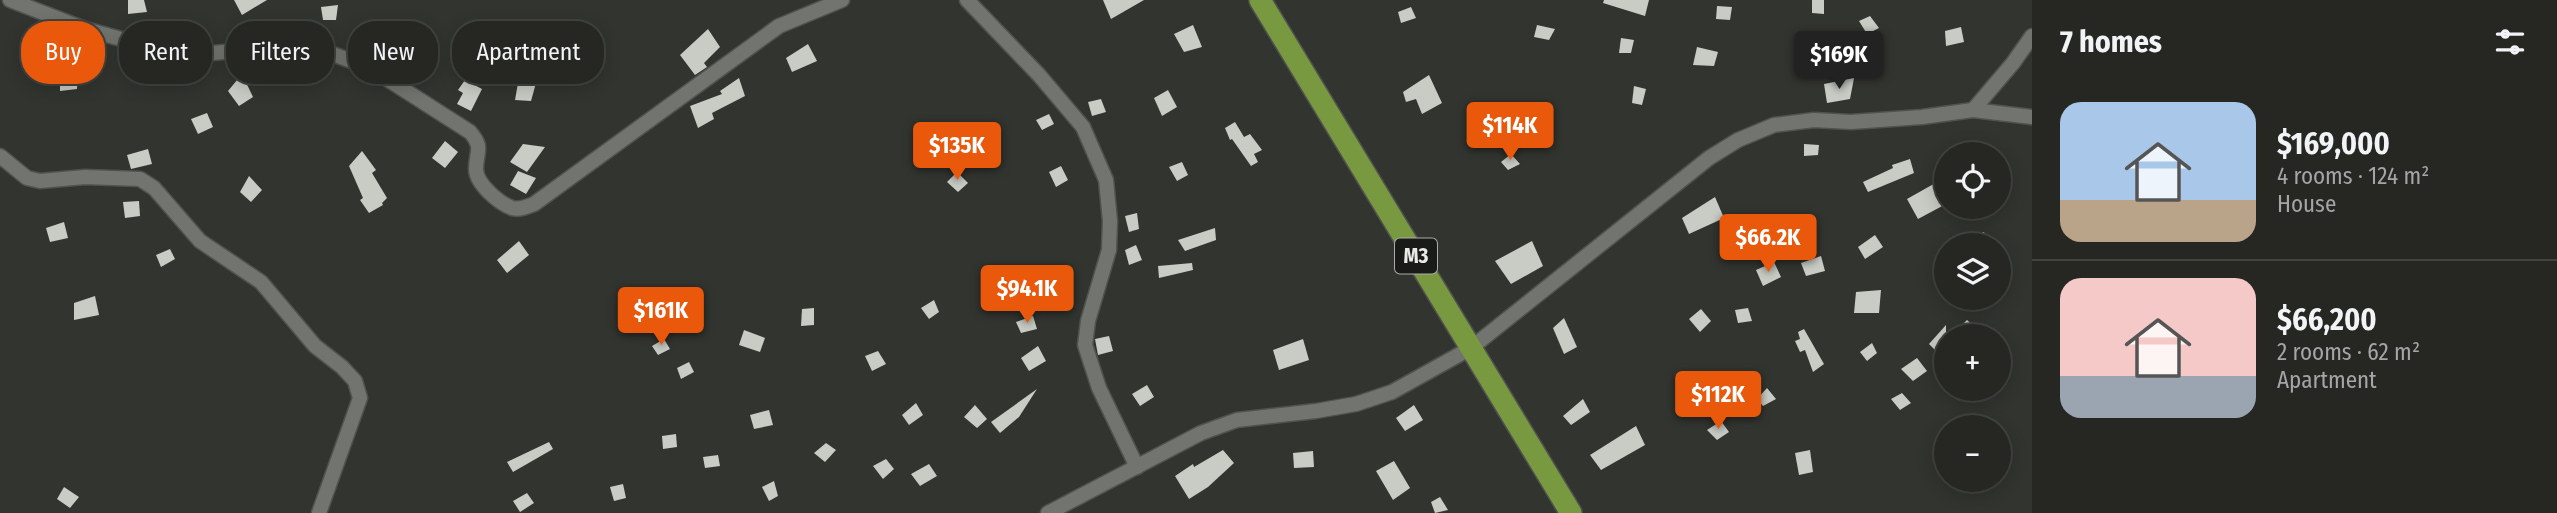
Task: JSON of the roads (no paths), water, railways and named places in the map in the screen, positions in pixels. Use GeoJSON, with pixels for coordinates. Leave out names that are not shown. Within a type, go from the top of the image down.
{"type":"FeatureCollection","features":[{"type":"Feature","properties":{"kind":"main road","name":"M3"},"geometry":{"type":"LineString","coordinates":[[1260,0],[1571,513]]}},
{"type":"Feature","properties":{"kind":"street"},"geometry":{"type":"LineString","coordinates":[[10,0],[85,29],[157,49],[191,54],[278,47],[330,53],[370,68],[470,132],[478,141],[476,170],[481,185],[510,207],[522,209],[534,204],[779,26],[842,0]]}},
{"type":"Feature","properties":{"kind":"street"},"geometry":{"type":"LineString","coordinates":[[967,0],[1039,75],[1083,127],[1106,180],[1109,250],[1088,321],[1084,345],[1099,388],[1137,467]]}},
{"type":"Feature","properties":{"kind":"street"},"geometry":{"type":"LineString","coordinates":[[1973,110],[2032,36]]}},
{"type":"Feature","properties":{"kind":"street"},"geometry":{"type":"LineString","coordinates":[[1048,513],[1201,433],[1237,421],[1356,404],[1392,393],[1471,348],[1709,158],[1738,140],[1774,125],[1815,120],[1851,122],[1922,117],[1973,110],[2032,117]]}},
{"type":"Feature","properties":{"kind":"street"},"geometry":{"type":"LineString","coordinates":[[0,156],[27,178],[40,181],[85,177],[140,179],[164,199],[200,241],[261,282],[315,346],[355,381],[360,398],[319,513]]}}]}
